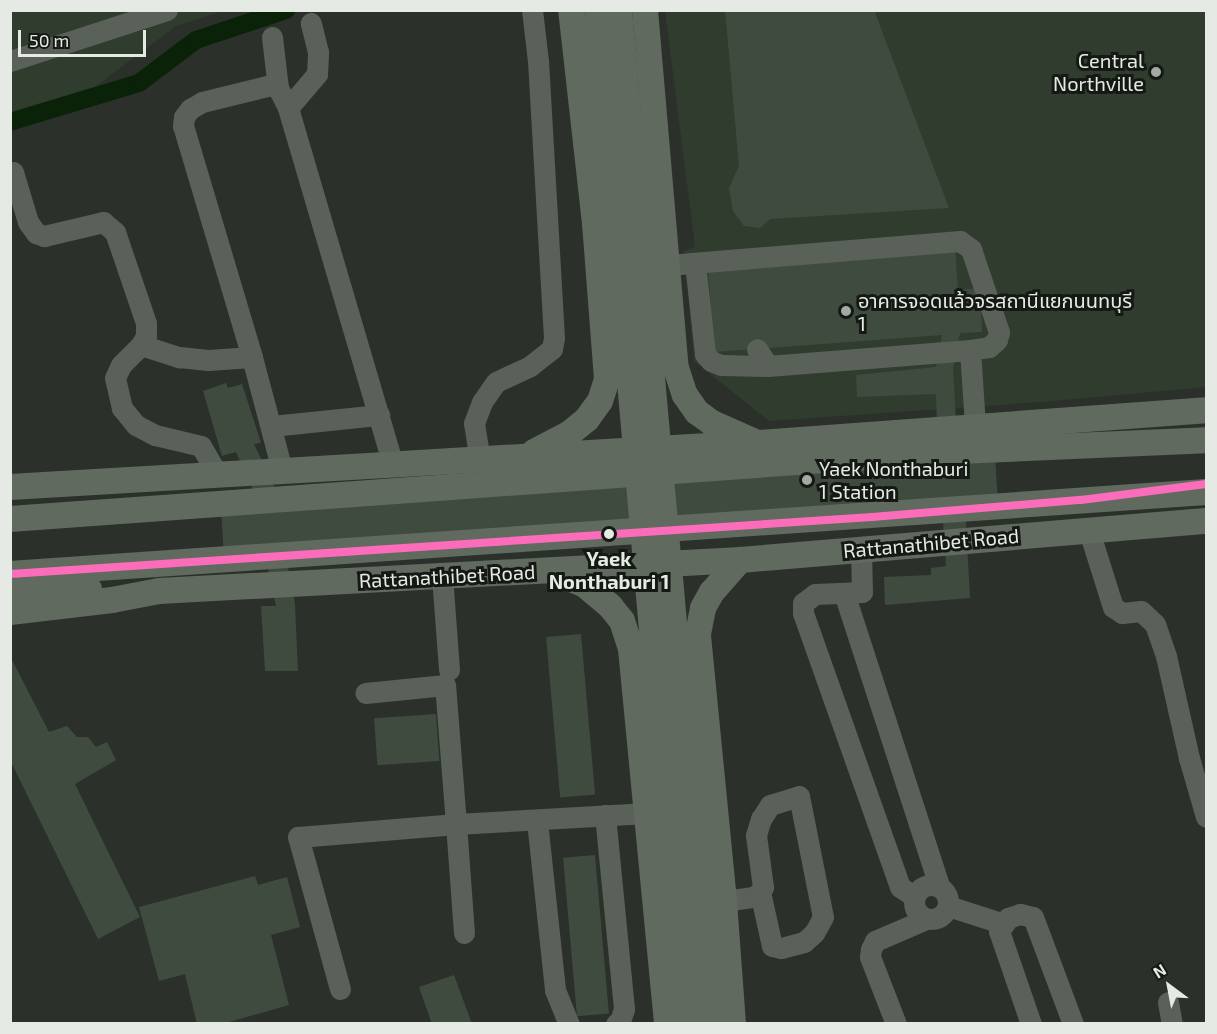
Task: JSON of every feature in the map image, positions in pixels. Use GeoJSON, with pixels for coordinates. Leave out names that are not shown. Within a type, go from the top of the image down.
{"type":"FeatureCollection","features":[{"type":"Feature","properties":{"kind":"main road"},"geometry":{"type":"LineString","coordinates":[[526,456],[570,433],[588,419],[600,401],[607,379],[595,223],[571,10]]}},
{"type":"Feature","properties":{"kind":"main road"},"geometry":{"type":"LineString","coordinates":[[597,10],[616,84],[710,1023]]}},
{"type":"Feature","properties":{"kind":"main road"},"geometry":{"type":"LineString","coordinates":[[619,10],[616,84],[687,1023]]}},
{"type":"Feature","properties":{"kind":"main road"},"geometry":{"type":"LineString","coordinates":[[645,10],[676,368],[685,395],[697,412],[712,423],[759,443]]}},
{"type":"Feature","properties":{"kind":"main road"},"geometry":{"type":"LineString","coordinates":[[607,379],[637,400],[654,398],[666,392],[676,368]]}},
{"type":"Feature","properties":{"kind":"main road"},"geometry":{"type":"LineString","coordinates":[[10,487],[65,486],[282,470],[480,461],[1206,410]]}},
{"type":"Feature","properties":{"kind":"main road"},"geometry":{"type":"LineString","coordinates":[[10,519],[936,452],[1206,440]]}},
{"type":"Feature","properties":{"kind":"main road"},"geometry":{"type":"LineString","coordinates":[[10,500],[65,486]]}},
{"type":"Feature","properties":{"kind":"main road","name":"Rattanathibet Road"},"geometry":{"type":"LineString","coordinates":[[10,574],[1206,492]]}},
{"type":"Feature","properties":{"kind":"main road","name":"Rattanathibet Road"},"geometry":{"type":"LineString","coordinates":[[10,612],[112,600],[159,591],[740,560],[1206,521]]}},
{"type":"Feature","properties":{"kind":"main road"},"geometry":{"type":"LineString","coordinates":[[733,1023],[724,901],[698,634],[703,608],[712,592],[740,560]]}},
{"type":"Feature","properties":{"kind":"main road"},"geometry":{"type":"LineString","coordinates":[[551,571],[585,585],[610,606],[622,621],[631,649],[667,1023]]}},
{"type":"Feature","properties":{"kind":"main road"},"geometry":{"type":"LineString","coordinates":[[10,591],[159,591]]}},
{"type":"Feature","properties":{"kind":"main road"},"geometry":{"type":"LineString","coordinates":[[631,649],[636,626],[650,614],[664,610],[680,613],[691,623],[698,634]]}},
{"type":"Feature","properties":{"kind":"street"},"geometry":{"type":"LineString","coordinates":[[10,61],[167,10]]}},
{"type":"Feature","properties":{"kind":"street"},"geometry":{"type":"LineString","coordinates":[[480,461],[474,423],[482,402],[496,382],[530,366],[552,349],[555,338],[538,61],[532,10]]}},
{"type":"Feature","properties":{"kind":"street"},"geometry":{"type":"LineString","coordinates":[[288,108],[317,74],[318,52],[311,23]]}},
{"type":"Feature","properties":{"kind":"street"},"geometry":{"type":"LineString","coordinates":[[272,37],[278,88],[288,108],[393,465]]}},
{"type":"Feature","properties":{"kind":"street"},"geometry":{"type":"LineString","coordinates":[[278,88],[272,85],[202,102],[190,109],[184,117],[183,126],[272,426],[282,470]]}},
{"type":"Feature","properties":{"kind":"street"},"geometry":{"type":"LineString","coordinates":[[13,172],[28,222],[36,233],[44,236],[103,222],[115,232],[146,323],[146,336],[141,345],[121,365],[115,378],[122,408],[136,425],[155,435],[201,446],[218,474]]}},
{"type":"Feature","properties":{"kind":"street"},"geometry":{"type":"LineString","coordinates":[[668,265],[960,241],[971,249],[999,332],[997,340],[989,347],[970,350],[943,348],[763,357],[721,365],[711,361],[705,354],[695,263]]}},
{"type":"Feature","properties":{"kind":"street"},"geometry":{"type":"LineString","coordinates":[[141,345],[179,357],[208,360],[252,357]]}},
{"type":"Feature","properties":{"kind":"street"},"geometry":{"type":"LineString","coordinates":[[970,350],[975,426]]}},
{"type":"Feature","properties":{"kind":"street"},"geometry":{"type":"LineString","coordinates":[[272,426],[379,415]]}},
{"type":"Feature","properties":{"kind":"street"},"geometry":{"type":"LineString","coordinates":[[1089,531],[1113,607],[1122,613],[1141,611],[1155,624],[1166,656],[1189,758],[1206,817]]}},
{"type":"Feature","properties":{"kind":"street"},"geometry":{"type":"LineString","coordinates":[[861,549],[862,592],[815,594],[803,603],[803,613],[900,887],[915,897]]}},
{"type":"Feature","properties":{"kind":"street"},"geometry":{"type":"LineString","coordinates":[[442,576],[449,670]]}},
{"type":"Feature","properties":{"kind":"street"},"geometry":{"type":"LineString","coordinates":[[844,593],[939,886],[947,895],[948,906],[942,915],[926,919],[875,941],[870,957],[896,1023]]}},
{"type":"Feature","properties":{"kind":"street"},"geometry":{"type":"LineString","coordinates":[[365,693],[445,685],[464,933]]}},
{"type":"Feature","properties":{"kind":"street"},"geometry":{"type":"LineString","coordinates":[[724,901],[754,897],[760,892],[763,886],[756,835],[761,819],[770,805],[799,796],[823,917],[814,933],[804,942],[781,948],[772,946],[760,892]]}},
{"type":"Feature","properties":{"kind":"street"},"geometry":{"type":"LineString","coordinates":[[340,989],[298,837],[456,824],[648,813]]}},
{"type":"Feature","properties":{"kind":"street"},"geometry":{"type":"LineString","coordinates":[[605,815],[624,1009],[620,1021],[616,1023]]}},
{"type":"Feature","properties":{"kind":"street"},"geometry":{"type":"LineString","coordinates":[[537,821],[555,990],[569,1023]]}},
{"type":"Feature","properties":{"kind":"street"},"geometry":{"type":"LineString","coordinates":[[926,919],[915,908],[915,897],[922,887],[939,886]]}},
{"type":"Feature","properties":{"kind":"street"},"geometry":{"type":"LineString","coordinates":[[948,906],[1004,924]]}},
{"type":"Feature","properties":{"kind":"street"},"geometry":{"type":"LineString","coordinates":[[1032,1023],[999,931],[1008,918],[1020,914],[1033,917],[1073,1023]]}},
{"type":"Feature","properties":{"kind":"street"},"geometry":{"type":"LineString","coordinates":[[1168,1002],[1172,1023]]}},
{"type":"Feature","properties":{"kind":"shaded area"},"geometry":{"type":"Polygon","coordinates":[[[11,11],[223,11],[176,26],[95,87],[11,112],[11,11]]]}},
{"type":"Feature","properties":{"kind":"shaded area"},"geometry":{"type":"Polygon","coordinates":[[[665,11],[1206,11],[1206,387],[1042,402],[769,421],[694,361],[684,251],[695,247],[665,11]]]}},
{"type":"Feature","properties":{"kind":"building"},"geometry":{"type":"Polygon","coordinates":[[[725,10],[874,10],[949,208],[770,219],[760,228],[744,226],[733,211],[729,188],[739,166],[725,10]]]}},
{"type":"Feature","properties":{"kind":"building","name":"Yaek Nonthaburi 1 Station"},"geometry":{"type":"Polygon","coordinates":[[[955,246],[958,290],[980,288],[982,332],[960,333],[953,368],[958,457],[995,456],[998,502],[965,505],[970,598],[885,605],[884,577],[931,575],[931,568],[946,566],[942,507],[285,552],[295,604],[298,671],[265,671],[261,606],[276,606],[265,554],[224,557],[221,508],[260,505],[236,452],[222,456],[203,391],[226,383],[228,388],[242,384],[261,443],[254,444],[282,503],[938,458],[936,394],[857,397],[856,375],[936,367],[942,335],[714,352],[708,265],[955,246]]]}},
{"type":"Feature","properties":{"kind":"building"},"geometry":{"type":"Polygon","coordinates":[[[581,634],[595,794],[560,797],[546,637],[581,634]]]}},
{"type":"Feature","properties":{"kind":"building"},"geometry":{"type":"Polygon","coordinates":[[[10,656],[49,732],[67,726],[77,737],[88,737],[96,747],[107,742],[116,760],[75,784],[140,917],[98,939],[10,760],[10,656]]]}},
{"type":"Feature","properties":{"kind":"building"},"geometry":{"type":"Polygon","coordinates":[[[436,714],[439,761],[377,765],[374,718],[436,714]]]}},
{"type":"Feature","properties":{"kind":"building"},"geometry":{"type":"Polygon","coordinates":[[[595,855],[609,1013],[577,1016],[563,858],[595,855]]]}},
{"type":"Feature","properties":{"kind":"building"},"geometry":{"type":"Polygon","coordinates":[[[255,876],[258,885],[287,877],[300,927],[271,935],[289,1005],[222,1024],[197,1024],[185,974],[159,981],[139,907],[255,876]]]}},
{"type":"Feature","properties":{"kind":"building"},"geometry":{"type":"Polygon","coordinates":[[[454,975],[472,1024],[432,1024],[419,987],[454,975]]]}},
{"type":"Feature","properties":{"kind":"waterway"},"geometry":{"type":"LineString","coordinates":[[10,122],[139,83],[196,40],[286,10]]}},
{"type":"Feature","properties":{"kind":"transit line"},"geometry":{"type":"LineString","coordinates":[[10,574],[872,517],[1081,500],[1206,484]]}},
{"type":"Feature","properties":{"kind":"place","name":"Central Northville"},"geometry":{"type":"Point","coordinates":[1156,72]}},
{"type":"Feature","properties":{"kind":"place","name":"อาคารจอดแล้วจรสถานีแยกนนทบุรี 1"},"geometry":{"type":"Point","coordinates":[846,311]}},
{"type":"Feature","properties":{"kind":"place","name":"Yaek Nonthaburi 1 Station"},"geometry":{"type":"Point","coordinates":[807,480]}},
{"type":"Feature","properties":{"kind":"place","name":"Yaek Nonthaburi 1"},"geometry":{"type":"Point","coordinates":[609,534]}}]}
